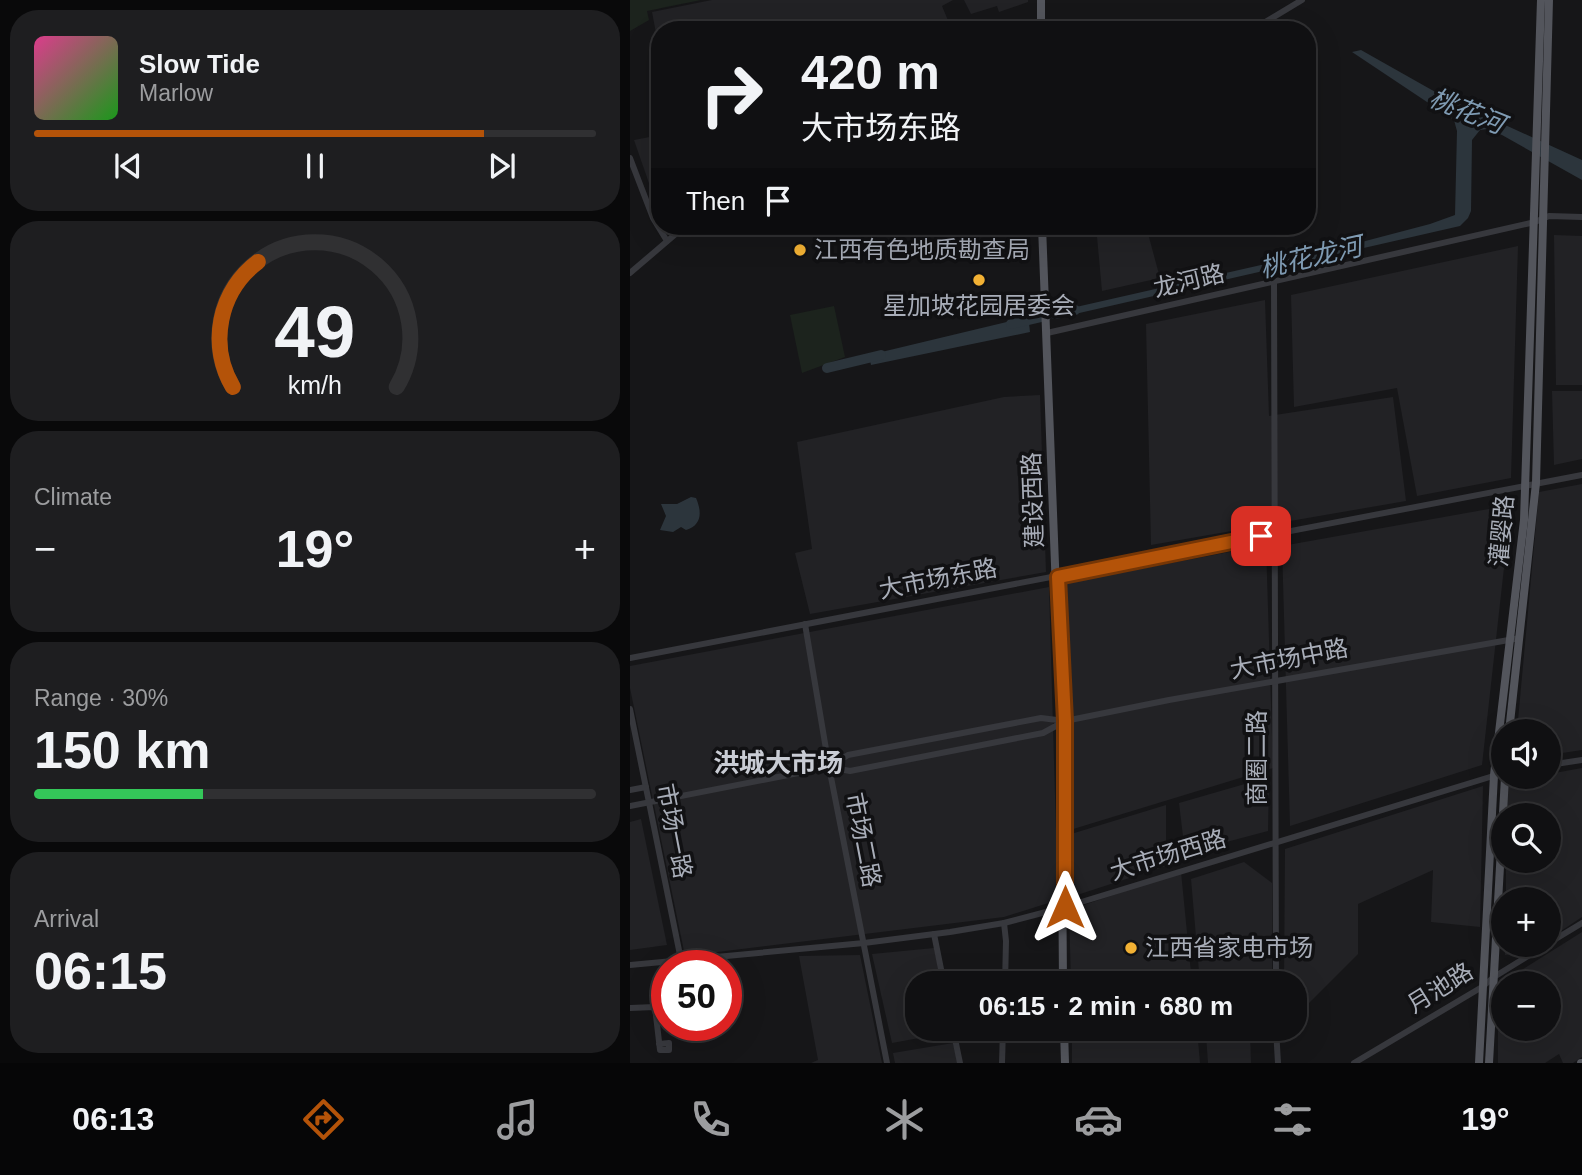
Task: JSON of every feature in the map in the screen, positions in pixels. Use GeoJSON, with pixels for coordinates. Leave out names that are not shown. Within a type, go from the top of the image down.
{"type":"FeatureCollection","features":[{"type":"Feature","properties":{"kind":"main road"},"geometry":{"type":"LineString","coordinates":[[1039,0],[1039,21]]}},
{"type":"Feature","properties":{"kind":"main road","name":"灌婴路"},"geometry":{"type":"LineString","coordinates":[[1511,719],[1536,483],[1539,221],[1536,131],[1541,0]]}},
{"type":"Feature","properties":{"kind":"main road","name":"灌婴路"},"geometry":{"type":"LineString","coordinates":[[1505,719],[1510,640],[1524,520],[1546,134],[1549,0]]}},
{"type":"Feature","properties":{"kind":"main road","name":"建设西路"},"geometry":{"type":"LineString","coordinates":[[1044,235],[1062,722],[1065,971]]}},
{"type":"Feature","properties":{"kind":"main road","name":"灌婴路"},"geometry":{"type":"LineString","coordinates":[[1479,1063],[1482,987],[1500,789]]}},
{"type":"Feature","properties":{"kind":"main road","name":"灌婴路"},"geometry":{"type":"LineString","coordinates":[[1494,971],[1501,789]]}},
{"type":"Feature","properties":{"kind":"main road","name":"灌婴路"},"geometry":{"type":"LineString","coordinates":[[1489,1063],[1491,1029]]}},
{"type":"Feature","properties":{"kind":"main road"},"geometry":{"type":"LineString","coordinates":[[1066,1041],[1067,1063]]}},
{"type":"Feature","properties":{"kind":"street"},"geometry":{"type":"LineString","coordinates":[[1267,21],[1302,0]]}},
{"type":"Feature","properties":{"kind":"street"},"geometry":{"type":"LineString","coordinates":[[630,158],[651,213]]}},
{"type":"Feature","properties":{"kind":"street","name":"龙河路"},"geometry":{"type":"LineString","coordinates":[[1049,333],[1539,221],[1549,216],[1582,218]]}},
{"type":"Feature","properties":{"kind":"street"},"geometry":{"type":"LineString","coordinates":[[663,235],[667,241]]}},
{"type":"Feature","properties":{"kind":"street"},"geometry":{"type":"LineString","coordinates":[[630,273],[674,235]]}},
{"type":"Feature","properties":{"kind":"street","name":"商圈二路"},"geometry":{"type":"LineString","coordinates":[[1274,281],[1276,971]]}},
{"type":"Feature","properties":{"kind":"street","name":"大市场东路"},"geometry":{"type":"LineString","coordinates":[[630,658],[1582,475]]}},
{"type":"Feature","properties":{"kind":"street","name":"市场二路"},"geometry":{"type":"LineString","coordinates":[[805,624],[829,767],[887,1063]]}},
{"type":"Feature","properties":{"kind":"street","name":"大市场中路"},"geometry":{"type":"LineString","coordinates":[[829,767],[850,771],[863,769],[1043,733],[1062,722],[1276,680],[1520,638]]}},
{"type":"Feature","properties":{"kind":"street","name":"市场一路"},"geometry":{"type":"LineString","coordinates":[[630,709],[679,950]]}},
{"type":"Feature","properties":{"kind":"street","name":"大市场中路"},"geometry":{"type":"LineString","coordinates":[[630,806],[829,767],[848,755],[1041,718],[1062,722]]}},
{"type":"Feature","properties":{"kind":"street"},"geometry":{"type":"LineString","coordinates":[[1561,763],[1582,760]]}},
{"type":"Feature","properties":{"kind":"street","name":"大市场西路"},"geometry":{"type":"LineString","coordinates":[[742,954],[863,943],[1004,923],[1063,908],[1491,778]]}},
{"type":"Feature","properties":{"kind":"street"},"geometry":{"type":"LineString","coordinates":[[630,790],[646,787]]}},
{"type":"Feature","properties":{"kind":"street"},"geometry":{"type":"LineString","coordinates":[[1004,923],[1005,971]]}},
{"type":"Feature","properties":{"kind":"street","name":"月池路"},"geometry":{"type":"LineString","coordinates":[[1561,936],[1582,923]]}},
{"type":"Feature","properties":{"kind":"street"},"geometry":{"type":"LineString","coordinates":[[934,934],[941,971]]}},
{"type":"Feature","properties":{"kind":"street","name":"月池路"},"geometry":{"type":"LineString","coordinates":[[1504,971],[1526,957]]}},
{"type":"Feature","properties":{"kind":"street","name":"大市场西路"},"geometry":{"type":"LineString","coordinates":[[630,965],[651,963]]}},
{"type":"Feature","properties":{"kind":"street","name":"月池路"},"geometry":{"type":"LineString","coordinates":[[1354,1063],[1491,980]]}},
{"type":"Feature","properties":{"kind":"street"},"geometry":{"type":"LineString","coordinates":[[630,1008],[655,1007],[659,1044]]}},
{"type":"Feature","properties":{"kind":"street"},"geometry":{"type":"LineString","coordinates":[[955,1041],[960,1063]]}},
{"type":"Feature","properties":{"kind":"street"},"geometry":{"type":"LineString","coordinates":[[1002,1063],[1003,1041]]}},
{"type":"Feature","properties":{"kind":"street"},"geometry":{"type":"LineString","coordinates":[[1277,1041],[1278,1063]]}},
{"type":"Feature","properties":{"kind":"shaded area"},"geometry":{"type":"Polygon","coordinates":[[[630,0],[701,0],[647,11],[649,20],[630,31],[630,0]]]}},
{"type":"Feature","properties":{"kind":"shaded area"},"geometry":{"type":"Polygon","coordinates":[[[712,0],[953,0],[942,6],[948,21],[654,21],[652,12],[712,0]]]}},
{"type":"Feature","properties":{"kind":"shaded area"},"geometry":{"type":"Polygon","coordinates":[[[964,0],[1028,2],[999,12],[997,6],[971,14],[964,0]]]}},
{"type":"Feature","properties":{"kind":"shaded area"},"geometry":{"type":"Polygon","coordinates":[[[651,137],[651,189],[634,140],[651,137]]]}},
{"type":"Feature","properties":{"kind":"shaded area"},"geometry":{"type":"Polygon","coordinates":[[[1097,235],[1148,235],[1160,278],[1102,291],[1097,235]]]}},
{"type":"Feature","properties":{"kind":"shaded area"},"geometry":{"type":"Polygon","coordinates":[[[1554,235],[1582,236],[1582,385],[1556,385],[1554,235]]]}},
{"type":"Feature","properties":{"kind":"shaded area"},"geometry":{"type":"Polygon","coordinates":[[[1518,246],[1511,478],[1417,496],[1397,388],[1294,407],[1291,295],[1518,246]]]}},
{"type":"Feature","properties":{"kind":"shaded area"},"geometry":{"type":"Polygon","coordinates":[[[1265,300],[1269,416],[1393,397],[1406,501],[1151,545],[1146,324],[1265,300]]]}},
{"type":"Feature","properties":{"kind":"shaded area"},"geometry":{"type":"Polygon","coordinates":[[[834,306],[845,357],[802,373],[790,315],[834,306]]]}},
{"type":"Feature","properties":{"kind":"shaded area"},"geometry":{"type":"Polygon","coordinates":[[[1552,391],[1582,391],[1582,459],[1554,465],[1552,391]]]}},
{"type":"Feature","properties":{"kind":"shaded area"},"geometry":{"type":"Polygon","coordinates":[[[1040,395],[1046,572],[810,614],[795,553],[812,549],[797,442],[1004,397],[1040,395]]]}},
{"type":"Feature","properties":{"kind":"shaded area"},"geometry":{"type":"Polygon","coordinates":[[[1582,484],[1582,750],[1561,753],[1561,719],[1518,719],[1539,492],[1582,484]]]}},
{"type":"Feature","properties":{"kind":"shaded area"},"geometry":{"type":"Polygon","coordinates":[[[1511,505],[1482,765],[1290,826],[1282,546],[1511,505]]]}},
{"type":"Feature","properties":{"kind":"shaded area"},"geometry":{"type":"Polygon","coordinates":[[[1266,545],[1273,768],[1070,830],[1067,583],[1266,545]]]}},
{"type":"Feature","properties":{"kind":"shaded area"},"geometry":{"type":"Polygon","coordinates":[[[1049,587],[1058,900],[1004,917],[734,950],[684,950],[630,688],[630,666],[1049,587]]]}},
{"type":"Feature","properties":{"kind":"shaded area"},"geometry":{"type":"Polygon","coordinates":[[[1582,768],[1582,917],[1561,931],[1561,887],[1506,887],[1506,873],[1561,873],[1561,803],[1506,803],[1507,789],[1561,789],[1561,772],[1582,768]]]}},
{"type":"Feature","properties":{"kind":"shaded area"},"geometry":{"type":"Polygon","coordinates":[[[1269,777],[1268,831],[1185,853],[1179,803],[1269,777]]]}},
{"type":"Feature","properties":{"kind":"shaded area"},"geometry":{"type":"Polygon","coordinates":[[[1483,786],[1480,927],[1431,922],[1433,870],[1358,904],[1358,954],[1307,1005],[1307,971],[1284,971],[1285,849],[1483,786]]]}},
{"type":"Feature","properties":{"kind":"shaded area"},"geometry":{"type":"Polygon","coordinates":[[[1166,805],[1166,866],[1071,897],[1071,834],[1166,805]]]}},
{"type":"Feature","properties":{"kind":"shaded area"},"geometry":{"type":"Polygon","coordinates":[[[641,819],[667,945],[630,950],[630,822],[641,819]]]}},
{"type":"Feature","properties":{"kind":"shaded area"},"geometry":{"type":"Polygon","coordinates":[[[1244,862],[1272,883],[1272,971],[1199,971],[1191,879],[1244,862]]]}},
{"type":"Feature","properties":{"kind":"shaded area","name":"江西省家电市场"},"geometry":{"type":"Polygon","coordinates":[[[1181,872],[1191,971],[1071,971],[1069,910],[1181,872]]]}},
{"type":"Feature","properties":{"kind":"shaded area"},"geometry":{"type":"Polygon","coordinates":[[[1582,932],[1582,1057],[1573,1063],[1563,1063],[1559,1054],[1545,1063],[1498,1063],[1498,1041],[1561,1041],[1561,971],[1520,971],[1542,957],[1561,957],[1561,945],[1582,932]]]}},
{"type":"Feature","properties":{"kind":"shaded area"},"geometry":{"type":"Polygon","coordinates":[[[934,948],[939,971],[905,971],[905,1041],[892,1043],[872,954],[934,948]]]}},
{"type":"Feature","properties":{"kind":"shaded area"},"geometry":{"type":"Polygon","coordinates":[[[860,955],[882,1063],[811,1063],[818,1060],[799,956],[860,955]]]}},
{"type":"Feature","properties":{"kind":"shaded area","name":"江西省家电市场"},"geometry":{"type":"Polygon","coordinates":[[[1072,1041],[1198,1041],[1200,1063],[1072,1063],[1072,1041]]]}},
{"type":"Feature","properties":{"kind":"shaded area"},"geometry":{"type":"Polygon","coordinates":[[[1206,1041],[1250,1041],[1251,1063],[1208,1063],[1206,1041]]]}},
{"type":"Feature","properties":{"kind":"shaded area"},"geometry":{"type":"Polygon","coordinates":[[[953,1043],[958,1063],[895,1063],[893,1053],[953,1043]]]}},
{"type":"Feature","properties":{"kind":"water","name":"桃花河"},"geometry":{"type":"Polygon","coordinates":[[[1361,50],[1446,98],[1582,160],[1582,180],[1502,135],[1487,129],[1480,130],[1472,140],[1471,211],[1460,226],[1075,314],[1054,312],[1354,244],[1455,215],[1457,131],[1454,120],[1352,52],[1361,50]]]}},
{"type":"Feature","properties":{"kind":"water"},"geometry":{"type":"Polygon","coordinates":[[[1015,320],[1029,323],[1030,332],[871,365],[869,355],[1015,320]]]}},
{"type":"Feature","properties":{"kind":"water"},"geometry":{"type":"Polygon","coordinates":[[[691,497],[696,498],[699,508],[695,525],[686,530],[681,527],[673,532],[660,530],[666,516],[661,504],[677,504],[691,497]]]}},
{"type":"Feature","properties":{"kind":"waterway","name":"桃花龙河"},"geometry":{"type":"LineString","coordinates":[[1055,314],[1075,310]]}},
{"type":"Feature","properties":{"kind":"waterway","name":"桃花龙河"},"geometry":{"type":"LineString","coordinates":[[1011,324],[1046,316]]}},
{"type":"Feature","properties":{"kind":"waterway","name":"桃花龙河"},"geometry":{"type":"LineString","coordinates":[[827,368],[881,355]]}},
{"type":"Feature","properties":{"kind":"place","name":"江西有色地质勘查局"},"geometry":{"type":"Point","coordinates":[800,250]}},
{"type":"Feature","properties":{"kind":"place","name":"星加坡花园居委会"},"geometry":{"type":"Point","coordinates":[979,280]}},
{"type":"Feature","properties":{"kind":"place","name":"江西省家电市场"},"geometry":{"type":"Point","coordinates":[1131,948]}},
{"type":"Feature","properties":{"kind":"district","name":"洪城大市场"},"geometry":{"type":"Point","coordinates":[778,763]}},
{"type":"Feature","properties":{"kind":"route"},"geometry":{"type":"LineString","coordinates":[[1065,907],[1065,721],[1058,577],[1261,536]]}}]}
